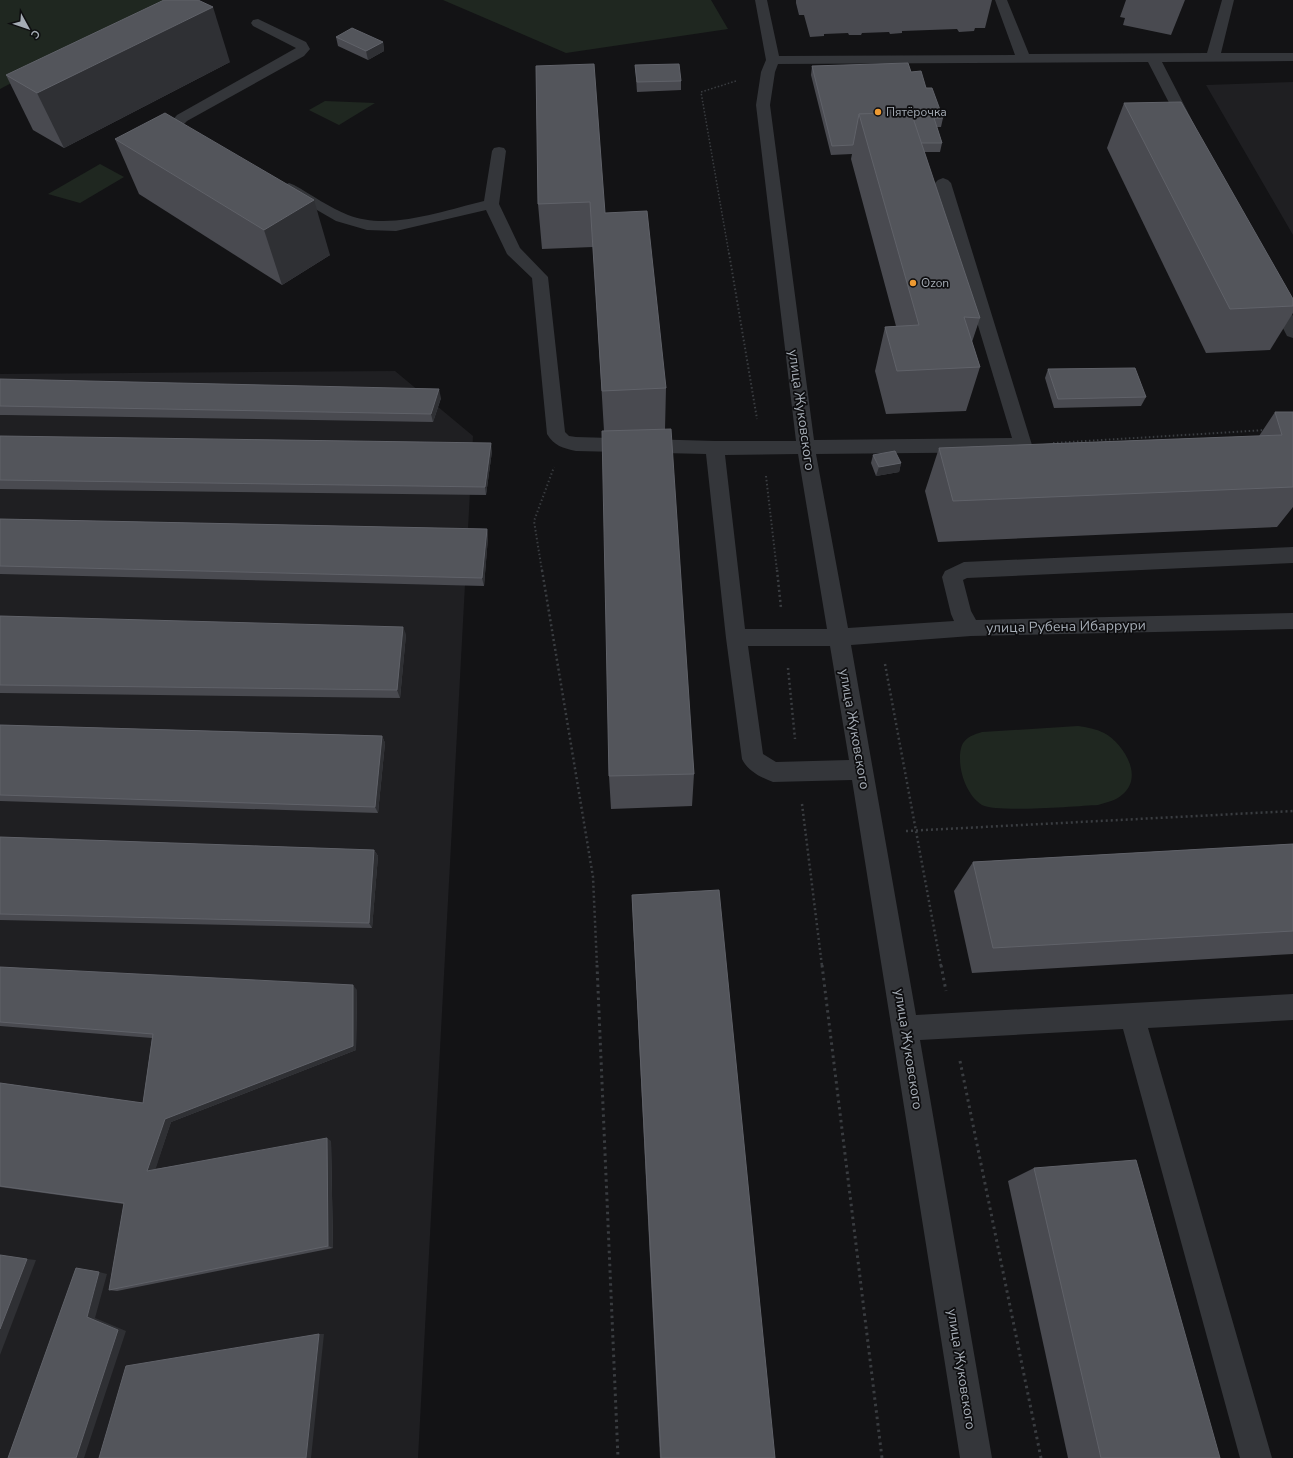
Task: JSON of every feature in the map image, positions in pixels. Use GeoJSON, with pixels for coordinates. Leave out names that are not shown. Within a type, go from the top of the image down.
{"type":"FeatureCollection","features":[{"type":"Feature","properties":{"kind":"street","name":"улица Жуковского"},"geometry":{"type":"LineString","coordinates":[[761,0],[773,60],[768,72],[763,106],[806,447],[873,833],[976,1458]]}},
{"type":"Feature","properties":{"kind":"street"},"geometry":{"type":"LineString","coordinates":[[1001,0],[1024,59]]}},
{"type":"Feature","properties":{"kind":"street"},"geometry":{"type":"LineString","coordinates":[[1213,58],[1228,0]]}},
{"type":"Feature","properties":{"kind":"street"},"geometry":{"type":"LineString","coordinates":[[213,147],[178,128],[177,123],[182,118],[299,53],[303,49],[301,45],[258,23]]}},
{"type":"Feature","properties":{"kind":"street"},"geometry":{"type":"LineString","coordinates":[[773,60],[1293,57]]}},
{"type":"Feature","properties":{"kind":"street"},"geometry":{"type":"LineString","coordinates":[[1153,58],[1196,142]]}},
{"type":"Feature","properties":{"kind":"street"},"geometry":{"type":"LineString","coordinates":[[499,151],[491,204],[513,250],[540,277],[556,434],[563,441],[576,444],[716,448],[1023,445],[943,183]]}},
{"type":"Feature","properties":{"kind":"street"},"geometry":{"type":"LineString","coordinates":[[274,180],[342,218],[367,225],[396,226],[491,204]]}},
{"type":"Feature","properties":{"kind":"street"},"geometry":{"type":"LineString","coordinates":[[1268,283],[1293,332]]}},
{"type":"Feature","properties":{"kind":"street"},"geometry":{"type":"LineString","coordinates":[[716,448],[736,638],[753,759],[773,772],[862,770]]}},
{"type":"Feature","properties":{"kind":"street"},"geometry":{"type":"LineString","coordinates":[[971,628],[961,614],[952,577],[964,570],[1293,555]]}},
{"type":"Feature","properties":{"kind":"street","name":"улица Рубена Ибаррури"},"geometry":{"type":"LineString","coordinates":[[736,638],[839,637],[971,628],[1293,621]]}},
{"type":"Feature","properties":{"kind":"street"},"geometry":{"type":"LineString","coordinates":[[905,1028],[1293,1008]]}},
{"type":"Feature","properties":{"kind":"street"},"geometry":{"type":"LineString","coordinates":[[1132,1016],[1256,1458]]}},
{"type":"Feature","properties":{"kind":"path"},"geometry":{"type":"LineString","coordinates":[[1023,445],[1269,430]]}},
{"type":"Feature","properties":{"kind":"path"},"geometry":{"type":"LineString","coordinates":[[563,441],[534,521],[593,877],[618,1458]]}},
{"type":"Feature","properties":{"kind":"path"},"geometry":{"type":"LineString","coordinates":[[873,833],[1293,811]]}},
{"type":"Feature","properties":{"kind":"shaded area"},"geometry":{"type":"Polygon","coordinates":[[[0,0],[170,0],[0,89],[0,0]]]}},
{"type":"Feature","properties":{"kind":"shaded area"},"geometry":{"type":"Polygon","coordinates":[[[443,0],[711,0],[728,29],[566,53],[443,0]]]}},
{"type":"Feature","properties":{"kind":"shaded area"},"geometry":{"type":"Polygon","coordinates":[[[1293,82],[1293,235],[1206,85],[1293,82]]]}},
{"type":"Feature","properties":{"kind":"shaded area"},"geometry":{"type":"Polygon","coordinates":[[[325,101],[375,103],[339,125],[309,110],[325,101]]]}},
{"type":"Feature","properties":{"kind":"shaded area"},"geometry":{"type":"Polygon","coordinates":[[[100,164],[124,177],[80,203],[48,194],[100,164]]]}},
{"type":"Feature","properties":{"kind":"shaded area"},"geometry":{"type":"Polygon","coordinates":[[[395,371],[473,436],[418,1458],[0,1458],[0,374],[395,371]]]}},
{"type":"Feature","properties":{"kind":"shaded area"},"geometry":{"type":"Polygon","coordinates":[[[1078,726],[1091,728],[1104,733],[1118,744],[1124,752],[1131,769],[1132,778],[1129,787],[1117,798],[1098,805],[1004,809],[982,805],[969,791],[963,778],[960,765],[961,748],[968,738],[982,732],[1078,726]]]}},
{"type":"Feature","properties":{"kind":"building"},"geometry":{"type":"Polygon","coordinates":[[[164,0],[198,0],[213,7],[37,93],[6,75],[164,0]]]}},
{"type":"Feature","properties":{"kind":"building"},"geometry":{"type":"Polygon","coordinates":[[[352,28],[383,42],[366,51],[336,37],[352,28]]]}},
{"type":"Feature","properties":{"kind":"building","name":"Пятёрочка"},"geometry":{"type":"Polygon","coordinates":[[[908,63],[911,72],[921,71],[926,88],[932,88],[943,118],[934,118],[942,143],[921,143],[911,112],[859,114],[853,145],[832,146],[812,66],[908,63]]]}},
{"type":"Feature","properties":{"kind":"building"},"geometry":{"type":"Polygon","coordinates":[[[594,64],[605,213],[647,211],[666,388],[602,391],[590,202],[538,204],[536,66],[594,64]]]}},
{"type":"Feature","properties":{"kind":"building"},"geometry":{"type":"Polygon","coordinates":[[[679,64],[681,81],[637,82],[635,65],[679,64]]]}},
{"type":"Feature","properties":{"kind":"building"},"geometry":{"type":"Polygon","coordinates":[[[1181,102],[1293,299],[1293,306],[1230,309],[1124,103],[1181,102]]]}},
{"type":"Feature","properties":{"kind":"building"},"geometry":{"type":"Polygon","coordinates":[[[911,112],[980,318],[964,317],[980,367],[897,371],[885,327],[919,325],[859,114],[911,112]]]}},
{"type":"Feature","properties":{"kind":"building"},"geometry":{"type":"Polygon","coordinates":[[[165,113],[314,200],[264,230],[115,139],[165,113]]]}},
{"type":"Feature","properties":{"kind":"building"},"geometry":{"type":"Polygon","coordinates":[[[1135,368],[1146,397],[1058,399],[1048,369],[1135,368]]]}},
{"type":"Feature","properties":{"kind":"building"},"geometry":{"type":"Polygon","coordinates":[[[0,379],[439,389],[431,414],[0,406],[0,379]]]}},
{"type":"Feature","properties":{"kind":"building"},"geometry":{"type":"Polygon","coordinates":[[[1275,412],[1293,412],[1293,487],[953,501],[939,448],[1282,435],[1275,412]]]}},
{"type":"Feature","properties":{"kind":"building"},"geometry":{"type":"Polygon","coordinates":[[[671,429],[694,774],[609,776],[602,431],[671,429]]]}},
{"type":"Feature","properties":{"kind":"building"},"geometry":{"type":"Polygon","coordinates":[[[0,436],[491,443],[485,487],[0,480],[0,436]]]}},
{"type":"Feature","properties":{"kind":"building"},"geometry":{"type":"Polygon","coordinates":[[[895,451],[901,463],[879,467],[873,455],[895,451]]]}},
{"type":"Feature","properties":{"kind":"building"},"geometry":{"type":"Polygon","coordinates":[[[0,519],[487,529],[482,578],[0,566],[0,519]]]}},
{"type":"Feature","properties":{"kind":"building"},"geometry":{"type":"Polygon","coordinates":[[[0,616],[403,627],[397,690],[0,685],[0,616]]]}},
{"type":"Feature","properties":{"kind":"building"},"geometry":{"type":"Polygon","coordinates":[[[0,725],[382,736],[375,807],[0,795],[0,725]]]}},
{"type":"Feature","properties":{"kind":"building"},"geometry":{"type":"Polygon","coordinates":[[[0,837],[374,850],[369,923],[0,914],[0,837]]]}},
{"type":"Feature","properties":{"kind":"building"},"geometry":{"type":"Polygon","coordinates":[[[1293,844],[1293,931],[993,948],[973,862],[1293,844]]]}},
{"type":"Feature","properties":{"kind":"building"},"geometry":{"type":"Polygon","coordinates":[[[719,890],[775,1458],[661,1458],[632,895],[719,890]]]}},
{"type":"Feature","properties":{"kind":"building"},"geometry":{"type":"Polygon","coordinates":[[[0,967],[353,985],[353,1046],[165,1119],[147,1171],[327,1138],[328,1246],[109,1290],[124,1203],[0,1186],[0,1083],[143,1103],[153,1034],[0,1022],[0,967]]]}},
{"type":"Feature","properties":{"kind":"building"},"geometry":{"type":"Polygon","coordinates":[[[1136,1160],[1220,1458],[1101,1458],[1034,1168],[1136,1160]]]}},
{"type":"Feature","properties":{"kind":"building"},"geometry":{"type":"Polygon","coordinates":[[[0,1255],[27,1259],[0,1329],[0,1255]]]}},
{"type":"Feature","properties":{"kind":"building"},"geometry":{"type":"Polygon","coordinates":[[[76,1268],[99,1272],[87,1317],[118,1330],[76,1458],[8,1458],[76,1268]]]}},
{"type":"Feature","properties":{"kind":"building"},"geometry":{"type":"Polygon","coordinates":[[[319,1334],[306,1458],[99,1458],[126,1366],[319,1334]]]}},
{"type":"Feature","properties":{"kind":"place","name":"Пятёрочка"},"geometry":{"type":"Point","coordinates":[878,112]}},
{"type":"Feature","properties":{"kind":"place","name":"Ozon"},"geometry":{"type":"Point","coordinates":[913,283]}}]}
